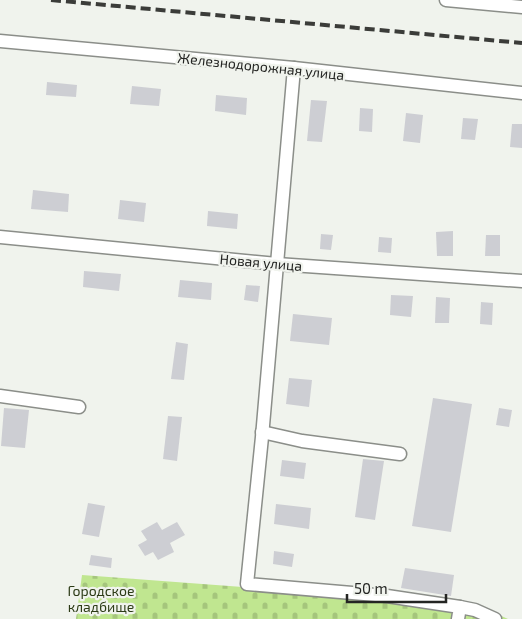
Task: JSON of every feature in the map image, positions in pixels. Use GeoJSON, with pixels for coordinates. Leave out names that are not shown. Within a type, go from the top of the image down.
{"type":"FeatureCollection","features":[{"type":"Feature","properties":{"kind":"street"},"geometry":{"type":"LineString","coordinates":[[446,0],[522,7]]}},
{"type":"Feature","properties":{"kind":"street","name":"Железнодорожная улица"},"geometry":{"type":"LineString","coordinates":[[0,41],[294,68],[522,93]]}},
{"type":"Feature","properties":{"kind":"street"},"geometry":{"type":"LineString","coordinates":[[294,68],[248,584],[387,596],[459,613],[475,610],[495,619]]}},
{"type":"Feature","properties":{"kind":"street","name":"Новая улица"},"geometry":{"type":"LineString","coordinates":[[0,237],[277,264],[522,281]]}},
{"type":"Feature","properties":{"kind":"street"},"geometry":{"type":"LineString","coordinates":[[0,396],[79,407]]}},
{"type":"Feature","properties":{"kind":"street"},"geometry":{"type":"LineString","coordinates":[[262,432],[302,441],[400,454]]}},
{"type":"Feature","properties":{"kind":"green space","name":"Городское кладбище"},"geometry":{"type":"Polygon","coordinates":[[[82,575],[460,603],[480,606],[508,619],[76,619],[82,575]]]}},
{"type":"Feature","properties":{"kind":"building"},"geometry":{"type":"Polygon","coordinates":[[[47,82],[77,85],[76,97],[46,95],[47,82]]]}},
{"type":"Feature","properties":{"kind":"building"},"geometry":{"type":"Polygon","coordinates":[[[132,86],[161,89],[159,106],[130,104],[132,86]]]}},
{"type":"Feature","properties":{"kind":"building"},"geometry":{"type":"Polygon","coordinates":[[[216,95],[247,98],[246,115],[215,111],[216,95]]]}},
{"type":"Feature","properties":{"kind":"building"},"geometry":{"type":"Polygon","coordinates":[[[311,100],[327,101],[322,142],[307,141],[311,100]]]}},
{"type":"Feature","properties":{"kind":"building"},"geometry":{"type":"Polygon","coordinates":[[[360,108],[373,109],[372,132],[359,131],[360,108]]]}},
{"type":"Feature","properties":{"kind":"building"},"geometry":{"type":"Polygon","coordinates":[[[406,113],[423,115],[420,143],[403,141],[406,113]]]}},
{"type":"Feature","properties":{"kind":"building"},"geometry":{"type":"Polygon","coordinates":[[[463,118],[478,119],[475,140],[461,139],[463,118]]]}},
{"type":"Feature","properties":{"kind":"building"},"geometry":{"type":"Polygon","coordinates":[[[512,124],[522,124],[522,148],[510,147],[512,124]]]}},
{"type":"Feature","properties":{"kind":"building"},"geometry":{"type":"Polygon","coordinates":[[[33,190],[69,194],[68,212],[31,209],[33,190]]]}},
{"type":"Feature","properties":{"kind":"building"},"geometry":{"type":"Polygon","coordinates":[[[120,200],[146,203],[144,222],[118,219],[120,200]]]}},
{"type":"Feature","properties":{"kind":"building"},"geometry":{"type":"Polygon","coordinates":[[[208,211],[238,214],[237,229],[207,226],[208,211]]]}},
{"type":"Feature","properties":{"kind":"building"},"geometry":{"type":"Polygon","coordinates":[[[453,231],[453,256],[437,256],[436,232],[453,231]]]}},
{"type":"Feature","properties":{"kind":"building"},"geometry":{"type":"Polygon","coordinates":[[[321,234],[333,235],[331,250],[320,249],[321,234]]]}},
{"type":"Feature","properties":{"kind":"building"},"geometry":{"type":"Polygon","coordinates":[[[486,235],[500,235],[500,256],[485,256],[486,235]]]}},
{"type":"Feature","properties":{"kind":"building"},"geometry":{"type":"Polygon","coordinates":[[[379,237],[392,238],[391,253],[378,252],[379,237]]]}},
{"type":"Feature","properties":{"kind":"building"},"geometry":{"type":"Polygon","coordinates":[[[84,271],[121,274],[119,291],[83,287],[84,271]]]}},
{"type":"Feature","properties":{"kind":"building"},"geometry":{"type":"Polygon","coordinates":[[[180,280],[212,283],[211,300],[178,297],[180,280]]]}},
{"type":"Feature","properties":{"kind":"building"},"geometry":{"type":"Polygon","coordinates":[[[246,285],[260,286],[258,302],[244,300],[246,285]]]}},
{"type":"Feature","properties":{"kind":"building"},"geometry":{"type":"Polygon","coordinates":[[[391,295],[413,296],[411,317],[390,315],[391,295]]]}},
{"type":"Feature","properties":{"kind":"building"},"geometry":{"type":"Polygon","coordinates":[[[436,297],[450,298],[449,323],[435,323],[436,297]]]}},
{"type":"Feature","properties":{"kind":"building"},"geometry":{"type":"Polygon","coordinates":[[[481,302],[493,303],[492,325],[480,324],[481,302]]]}},
{"type":"Feature","properties":{"kind":"building"},"geometry":{"type":"Polygon","coordinates":[[[293,314],[332,318],[329,345],[290,341],[293,314]]]}},
{"type":"Feature","properties":{"kind":"building"},"geometry":{"type":"Polygon","coordinates":[[[176,342],[188,344],[184,380],[171,379],[176,342]]]}},
{"type":"Feature","properties":{"kind":"building"},"geometry":{"type":"Polygon","coordinates":[[[289,378],[312,380],[309,407],[286,404],[289,378]]]}},
{"type":"Feature","properties":{"kind":"building"},"geometry":{"type":"Polygon","coordinates":[[[433,398],[472,404],[451,532],[412,526],[433,398]]]}},
{"type":"Feature","properties":{"kind":"building"},"geometry":{"type":"Polygon","coordinates":[[[4,408],[29,410],[25,448],[1,446],[4,408]]]}},
{"type":"Feature","properties":{"kind":"building"},"geometry":{"type":"Polygon","coordinates":[[[499,408],[512,410],[509,427],[496,425],[499,408]]]}},
{"type":"Feature","properties":{"kind":"building"},"geometry":{"type":"Polygon","coordinates":[[[168,416],[182,417],[177,461],[163,459],[168,416]]]}},
{"type":"Feature","properties":{"kind":"building"},"geometry":{"type":"Polygon","coordinates":[[[363,459],[384,461],[375,520],[355,517],[363,459]]]}},
{"type":"Feature","properties":{"kind":"building"},"geometry":{"type":"Polygon","coordinates":[[[282,460],[306,463],[304,479],[280,476],[282,460]]]}},
{"type":"Feature","properties":{"kind":"building"},"geometry":{"type":"Polygon","coordinates":[[[88,503],[105,506],[99,537],[82,534],[88,503]]]}},
{"type":"Feature","properties":{"kind":"building"},"geometry":{"type":"Polygon","coordinates":[[[276,504],[311,508],[309,529],[274,524],[276,504]]]}},
{"type":"Feature","properties":{"kind":"building"},"geometry":{"type":"Polygon","coordinates":[[[157,522],[162,530],[177,522],[185,535],[170,543],[174,552],[158,560],[153,552],[145,556],[138,545],[147,540],[141,531],[157,522]]]}},
{"type":"Feature","properties":{"kind":"building"},"geometry":{"type":"Polygon","coordinates":[[[274,551],[294,554],[292,567],[273,564],[274,551]]]}},
{"type":"Feature","properties":{"kind":"building"},"geometry":{"type":"Polygon","coordinates":[[[91,555],[112,558],[111,568],[89,565],[91,555]]]}},
{"type":"Feature","properties":{"kind":"building"},"geometry":{"type":"Polygon","coordinates":[[[405,568],[454,575],[451,596],[401,588],[405,568]]]}},
{"type":"Feature","properties":{"kind":"railway"},"geometry":{"type":"LineString","coordinates":[[51,0],[522,43]]}}]}
